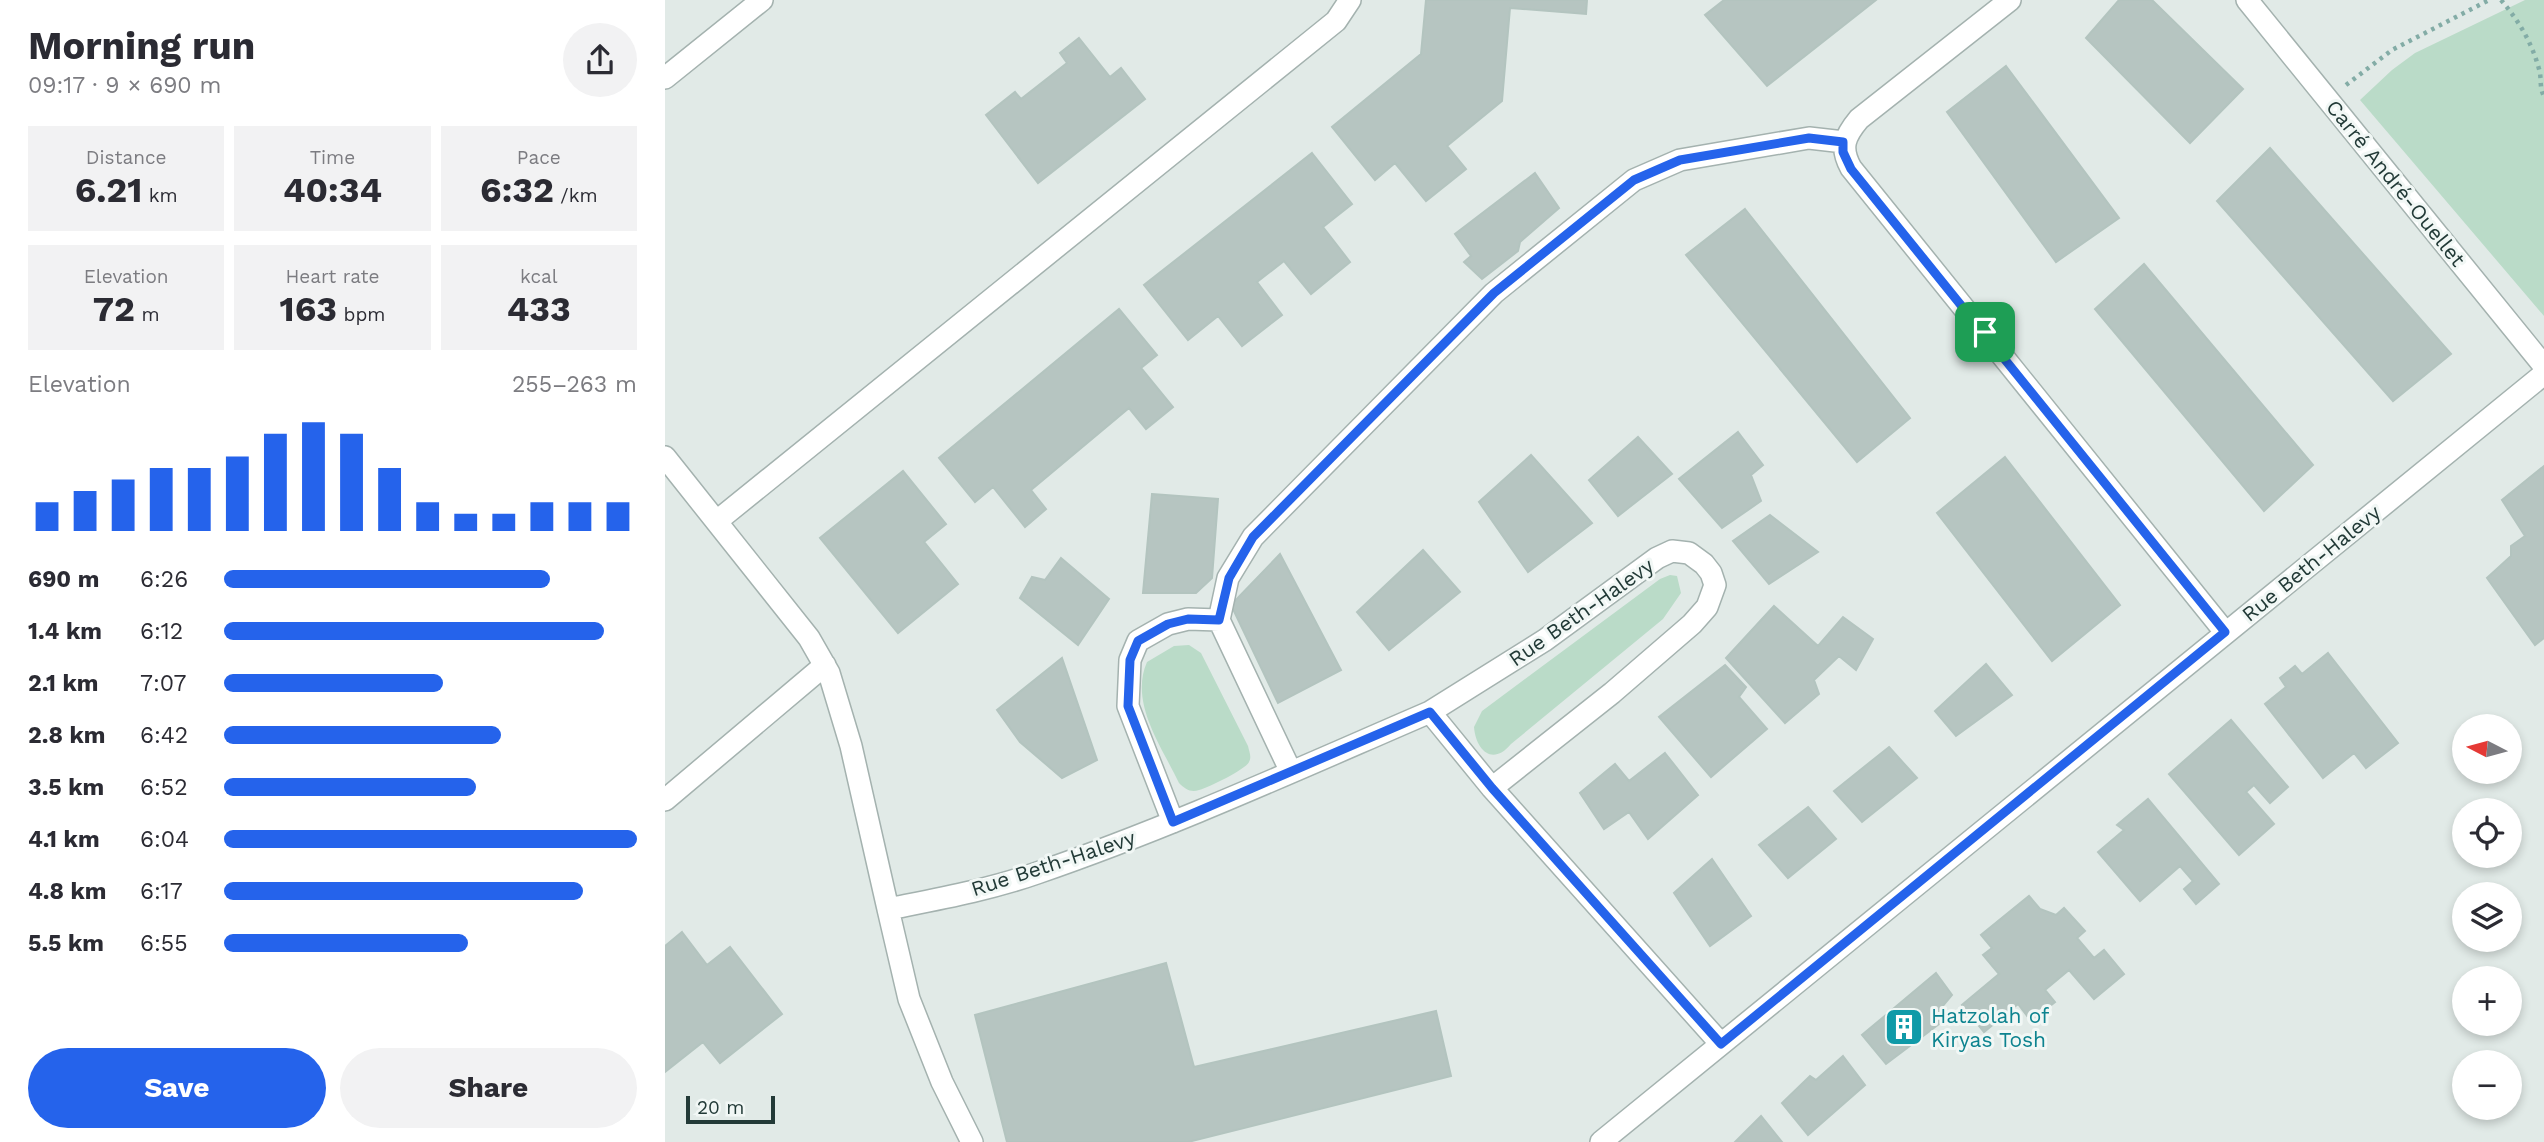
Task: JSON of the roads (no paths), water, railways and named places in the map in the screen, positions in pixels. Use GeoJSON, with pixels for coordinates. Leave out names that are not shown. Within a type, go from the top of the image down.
{"type":"FeatureCollection","features":[{"type":"Feature","properties":{"kind":"street"},"geometry":{"type":"LineString","coordinates":[[665,78],[762,0]]}},
{"type":"Feature","properties":{"kind":"street"},"geometry":{"type":"LineString","coordinates":[[717,521],[1336,21],[1350,0]]}},
{"type":"Feature","properties":{"kind":"street"},"geometry":{"type":"LineString","coordinates":[[2010,0],[1859,119],[1843,142],[1843,152],[1851,169],[2225,632]]}},
{"type":"Feature","properties":{"kind":"street","name":"Carré André-Ouellet"},"geometry":{"type":"LineString","coordinates":[[2247,0],[2544,366]]}},
{"type":"Feature","properties":{"kind":"street"},"geometry":{"type":"LineString","coordinates":[[1291,772],[1219,620],[1229,578],[1253,537],[1485,302],[1634,180],[1680,160],[1809,138],[1843,142]]}},
{"type":"Feature","properties":{"kind":"street","name":"Rue Beth-Halevy"},"geometry":{"type":"LineString","coordinates":[[1601,1142],[2544,374]]}},
{"type":"Feature","properties":{"kind":"street"},"geometry":{"type":"LineString","coordinates":[[665,457],[810,638],[825,665],[845,724],[909,999],[942,1082],[972,1142]]}},
{"type":"Feature","properties":{"kind":"street","name":"Rue Beth-Halevy"},"geometry":{"type":"LineString","coordinates":[[888,909],[978,890],[1036,874],[1173,822],[1430,712],[1545,640],[1657,558],[1672,551],[1689,553],[1711,573],[1715,585],[1711,598],[1692,624],[1612,693],[1492,788]]}},
{"type":"Feature","properties":{"kind":"street"},"geometry":{"type":"LineString","coordinates":[[1173,822],[1128,706],[1130,660],[1138,641],[1168,624],[1188,619],[1219,620]]}},
{"type":"Feature","properties":{"kind":"street"},"geometry":{"type":"LineString","coordinates":[[665,800],[825,665]]}},
{"type":"Feature","properties":{"kind":"street"},"geometry":{"type":"LineString","coordinates":[[1430,712],[1492,788],[1721,1044]]}},
{"type":"Feature","properties":{"kind":"place","name":"Hatzolah of Kiryas Tosh"},"geometry":{"type":"Point","coordinates":[1904,1027]}}]}
